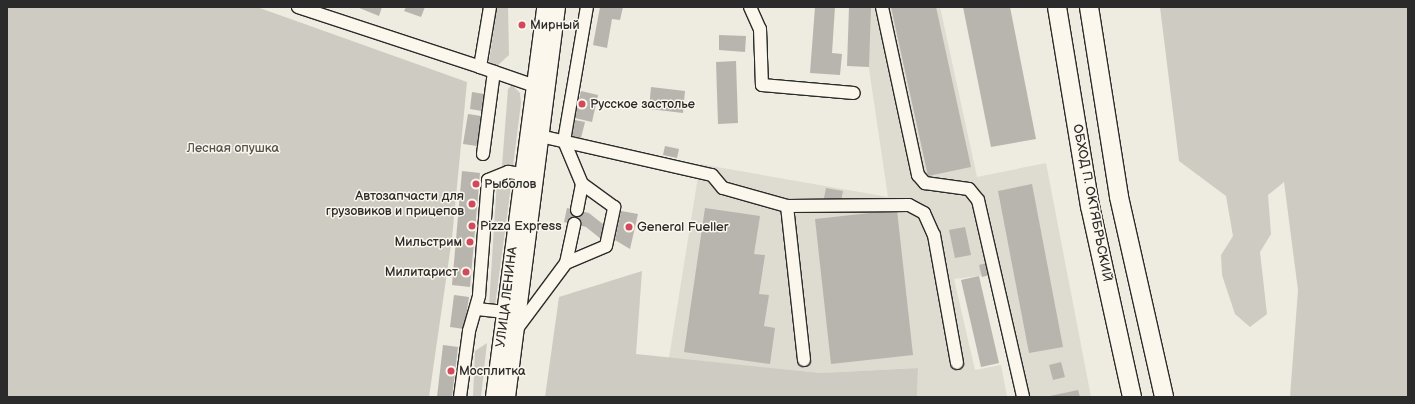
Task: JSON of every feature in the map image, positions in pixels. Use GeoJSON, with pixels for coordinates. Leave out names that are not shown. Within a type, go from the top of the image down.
{"type":"FeatureCollection","features":[{"type":"Feature","properties":{"kind":"highway","name":"ОБХОД П. ОКТЯБРЬСКИЙ"},"geometry":{"type":"LineString","coordinates":[[1057,7],[1090,206],[1132,397]]}},
{"type":"Feature","properties":{"kind":"highway"},"geometry":{"type":"LineString","coordinates":[[1089,7],[1119,197],[1164,397]]}},
{"type":"Feature","properties":{"kind":"main road","name":"УЛИЦА ЛЕНИНА"},"geometry":{"type":"LineString","coordinates":[[494,397],[545,7]]}},
{"type":"Feature","properties":{"kind":"main road","name":"УЛИЦА ЛЕНИНА"},"geometry":{"type":"LineString","coordinates":[[507,397],[557,7]]}},
{"type":"Feature","properties":{"kind":"street"},"geometry":{"type":"LineString","coordinates":[[298,7],[534,86]]}},
{"type":"Feature","properties":{"kind":"street"},"geometry":{"type":"LineString","coordinates":[[480,67],[490,7]]}},
{"type":"Feature","properties":{"kind":"street"},"geometry":{"type":"LineString","coordinates":[[566,264],[606,246],[614,206],[582,184],[564,141],[587,7]]}},
{"type":"Feature","properties":{"kind":"street"},"geometry":{"type":"LineString","coordinates":[[750,7],[760,29],[762,85],[854,93]]}},
{"type":"Feature","properties":{"kind":"street"},"geometry":{"type":"LineString","coordinates":[[882,7],[918,175],[925,184],[969,189],[978,200],[1023,397]]}},
{"type":"Feature","properties":{"kind":"street"},"geometry":{"type":"LineString","coordinates":[[483,154],[494,72]]}},
{"type":"Feature","properties":{"kind":"street"},"geometry":{"type":"LineString","coordinates":[[540,136],[712,175],[723,188],[787,206],[909,205],[924,213],[934,235],[957,363]]}},
{"type":"Feature","properties":{"kind":"street"},"geometry":{"type":"LineString","coordinates":[[460,397],[469,331],[477,309],[488,180],[508,172],[523,174]]}},
{"type":"Feature","properties":{"kind":"street"},"geometry":{"type":"LineString","coordinates":[[577,210],[582,184]]}},
{"type":"Feature","properties":{"kind":"street"},"geometry":{"type":"LineString","coordinates":[[787,206],[804,360]]}},
{"type":"Feature","properties":{"kind":"street"},"geometry":{"type":"LineString","coordinates":[[516,330],[566,264],[574,224]]}},
{"type":"Feature","properties":{"kind":"street"},"geometry":{"type":"LineString","coordinates":[[477,309],[504,312]]}},
{"type":"Feature","properties":{"kind":"shaded area"},"geometry":{"type":"Polygon","coordinates":[[[869,7],[940,7],[977,177],[1046,163],[1091,397],[1030,397],[1000,273],[954,279],[975,370],[1001,365],[1007,397],[917,397],[918,368],[821,373],[669,358],[700,164],[888,197],[868,62],[869,7]]]}},
{"type":"Feature","properties":{"kind":"green space","name":"Лесная опушка"},"geometry":{"type":"Polygon","coordinates":[[[7,7],[257,7],[467,82],[452,238],[429,397],[7,397],[7,7]]]}},
{"type":"Feature","properties":{"kind":"green space"},"geometry":{"type":"Polygon","coordinates":[[[497,7],[508,7],[509,55],[496,67],[489,62],[497,7]]]}},
{"type":"Feature","properties":{"kind":"green space"},"geometry":{"type":"Polygon","coordinates":[[[1160,7],[1408,7],[1408,397],[1290,397],[1298,290],[1284,182],[1268,195],[1271,234],[1260,252],[1267,314],[1250,327],[1235,314],[1222,275],[1221,255],[1233,236],[1226,196],[1179,161],[1160,7]]]}},
{"type":"Feature","properties":{"kind":"green space"},"geometry":{"type":"Polygon","coordinates":[[[512,85],[520,93],[521,103],[513,166],[502,166],[508,89],[512,85]]]}},
{"type":"Feature","properties":{"kind":"green space"},"geometry":{"type":"Polygon","coordinates":[[[512,178],[495,306],[489,306],[497,180],[512,178]]]}},
{"type":"Feature","properties":{"kind":"green space"},"geometry":{"type":"Polygon","coordinates":[[[642,271],[636,354],[821,373],[918,368],[917,397],[545,397],[559,297],[642,271]]]}},
{"type":"Feature","properties":{"kind":"green space"},"geometry":{"type":"Polygon","coordinates":[[[487,343],[481,397],[473,397],[475,351],[487,343]]]}},
{"type":"Feature","properties":{"kind":"building"},"geometry":{"type":"Polygon","coordinates":[[[357,7],[382,7],[379,16],[357,7]]]}},
{"type":"Feature","properties":{"kind":"building"},"geometry":{"type":"Polygon","coordinates":[[[406,7],[425,7],[421,17],[404,11],[406,7]]]}},
{"type":"Feature","properties":{"kind":"building"},"geometry":{"type":"Polygon","coordinates":[[[600,7],[623,7],[620,20],[612,19],[607,48],[593,45],[600,7]]]}},
{"type":"Feature","properties":{"kind":"building"},"geometry":{"type":"Polygon","coordinates":[[[815,7],[835,7],[832,53],[842,54],[840,75],[810,73],[815,7]]]}},
{"type":"Feature","properties":{"kind":"building"},"geometry":{"type":"Polygon","coordinates":[[[849,7],[871,7],[869,67],[847,66],[849,7]]]}},
{"type":"Feature","properties":{"kind":"building"},"geometry":{"type":"Polygon","coordinates":[[[891,7],[936,7],[971,167],[928,176],[891,7]]]}},
{"type":"Feature","properties":{"kind":"building"},"geometry":{"type":"Polygon","coordinates":[[[963,7],[1010,7],[1036,139],[991,147],[963,7]]]}},
{"type":"Feature","properties":{"kind":"building"},"geometry":{"type":"Polygon","coordinates":[[[719,35],[746,36],[745,52],[719,50],[719,35]]]}},
{"type":"Feature","properties":{"kind":"building"},"geometry":{"type":"Polygon","coordinates":[[[736,61],[738,123],[718,124],[716,62],[736,61]]]}},
{"type":"Feature","properties":{"kind":"building"},"geometry":{"type":"Polygon","coordinates":[[[651,87],[685,91],[683,113],[649,109],[651,87]]]}},
{"type":"Feature","properties":{"kind":"building"},"geometry":{"type":"Polygon","coordinates":[[[581,91],[598,95],[592,122],[575,118],[581,91]]]}},
{"type":"Feature","properties":{"kind":"building"},"geometry":{"type":"Polygon","coordinates":[[[472,92],[484,94],[482,111],[470,109],[472,92]]]}},
{"type":"Feature","properties":{"kind":"building"},"geometry":{"type":"Polygon","coordinates":[[[468,114],[481,116],[477,146],[463,144],[468,114]]]}},
{"type":"Feature","properties":{"kind":"building"},"geometry":{"type":"Polygon","coordinates":[[[575,120],[585,122],[581,138],[572,136],[575,120]]]}},
{"type":"Feature","properties":{"kind":"building"},"geometry":{"type":"Polygon","coordinates":[[[665,146],[679,149],[677,158],[663,155],[665,146]]]}},
{"type":"Feature","properties":{"kind":"building"},"geometry":{"type":"Polygon","coordinates":[[[462,171],[480,173],[470,287],[452,285],[462,171]]]}},
{"type":"Feature","properties":{"kind":"building"},"geometry":{"type":"Polygon","coordinates":[[[1032,184],[1063,347],[1029,353],[998,191],[1032,184]]]}},
{"type":"Feature","properties":{"kind":"building"},"geometry":{"type":"Polygon","coordinates":[[[826,188],[843,191],[841,201],[824,198],[826,188]]]}},
{"type":"Feature","properties":{"kind":"building"},"geometry":{"type":"Polygon","coordinates":[[[567,208],[589,213],[604,225],[601,239],[586,227],[564,222],[567,208]]]}},
{"type":"Feature","properties":{"kind":"building"},"geometry":{"type":"Polygon","coordinates":[[[705,208],[760,216],[754,254],[765,255],[759,294],[769,295],[764,326],[775,328],[770,364],[684,352],[705,208]]]}},
{"type":"Feature","properties":{"kind":"building"},"geometry":{"type":"Polygon","coordinates":[[[897,210],[913,355],[831,364],[815,219],[897,210]]]}},
{"type":"Feature","properties":{"kind":"building"},"geometry":{"type":"Polygon","coordinates":[[[621,211],[638,214],[630,249],[615,240],[621,211]]]}},
{"type":"Feature","properties":{"kind":"building"},"geometry":{"type":"Polygon","coordinates":[[[965,227],[971,255],[955,258],[949,230],[965,227]]]}},
{"type":"Feature","properties":{"kind":"building"},"geometry":{"type":"Polygon","coordinates":[[[987,263],[990,275],[982,277],[979,265],[987,263]]]}},
{"type":"Feature","properties":{"kind":"building"},"geometry":{"type":"Polygon","coordinates":[[[979,276],[999,363],[981,367],[961,280],[979,276]]]}},
{"type":"Feature","properties":{"kind":"building"},"geometry":{"type":"Polygon","coordinates":[[[454,295],[469,297],[464,329],[450,327],[454,295]]]}},
{"type":"Feature","properties":{"kind":"building"},"geometry":{"type":"Polygon","coordinates":[[[443,345],[458,347],[452,397],[437,397],[443,345]]]}},
{"type":"Feature","properties":{"kind":"building"},"geometry":{"type":"Polygon","coordinates":[[[1061,362],[1065,377],[1053,380],[1049,365],[1061,362]]]}},
{"type":"Feature","properties":{"kind":"building"},"geometry":{"type":"Polygon","coordinates":[[[1078,390],[1080,397],[1050,397],[1050,396],[1078,390]]]}},
{"type":"Feature","properties":{"kind":"place","name":"Мирный"},"geometry":{"type":"Point","coordinates":[522,25]}},
{"type":"Feature","properties":{"kind":"place","name":"Русское застолье"},"geometry":{"type":"Point","coordinates":[582,104]}},
{"type":"Feature","properties":{"kind":"place","name":"Рыболов"},"geometry":{"type":"Point","coordinates":[476,184]}},
{"type":"Feature","properties":{"kind":"place","name":"Автозапчасти для грузовиков и прицепов"},"geometry":{"type":"Point","coordinates":[472,204]}},
{"type":"Feature","properties":{"kind":"place","name":"Pizza Express"},"geometry":{"type":"Point","coordinates":[472,226]}},
{"type":"Feature","properties":{"kind":"place","name":"General Fueller"},"geometry":{"type":"Point","coordinates":[629,227]}},
{"type":"Feature","properties":{"kind":"place","name":"Мильстрим"},"geometry":{"type":"Point","coordinates":[470,242]}},
{"type":"Feature","properties":{"kind":"place","name":"Милитарист"},"geometry":{"type":"Point","coordinates":[466,272]}},
{"type":"Feature","properties":{"kind":"place","name":"Мосплитка"},"geometry":{"type":"Point","coordinates":[451,371]}}]}
